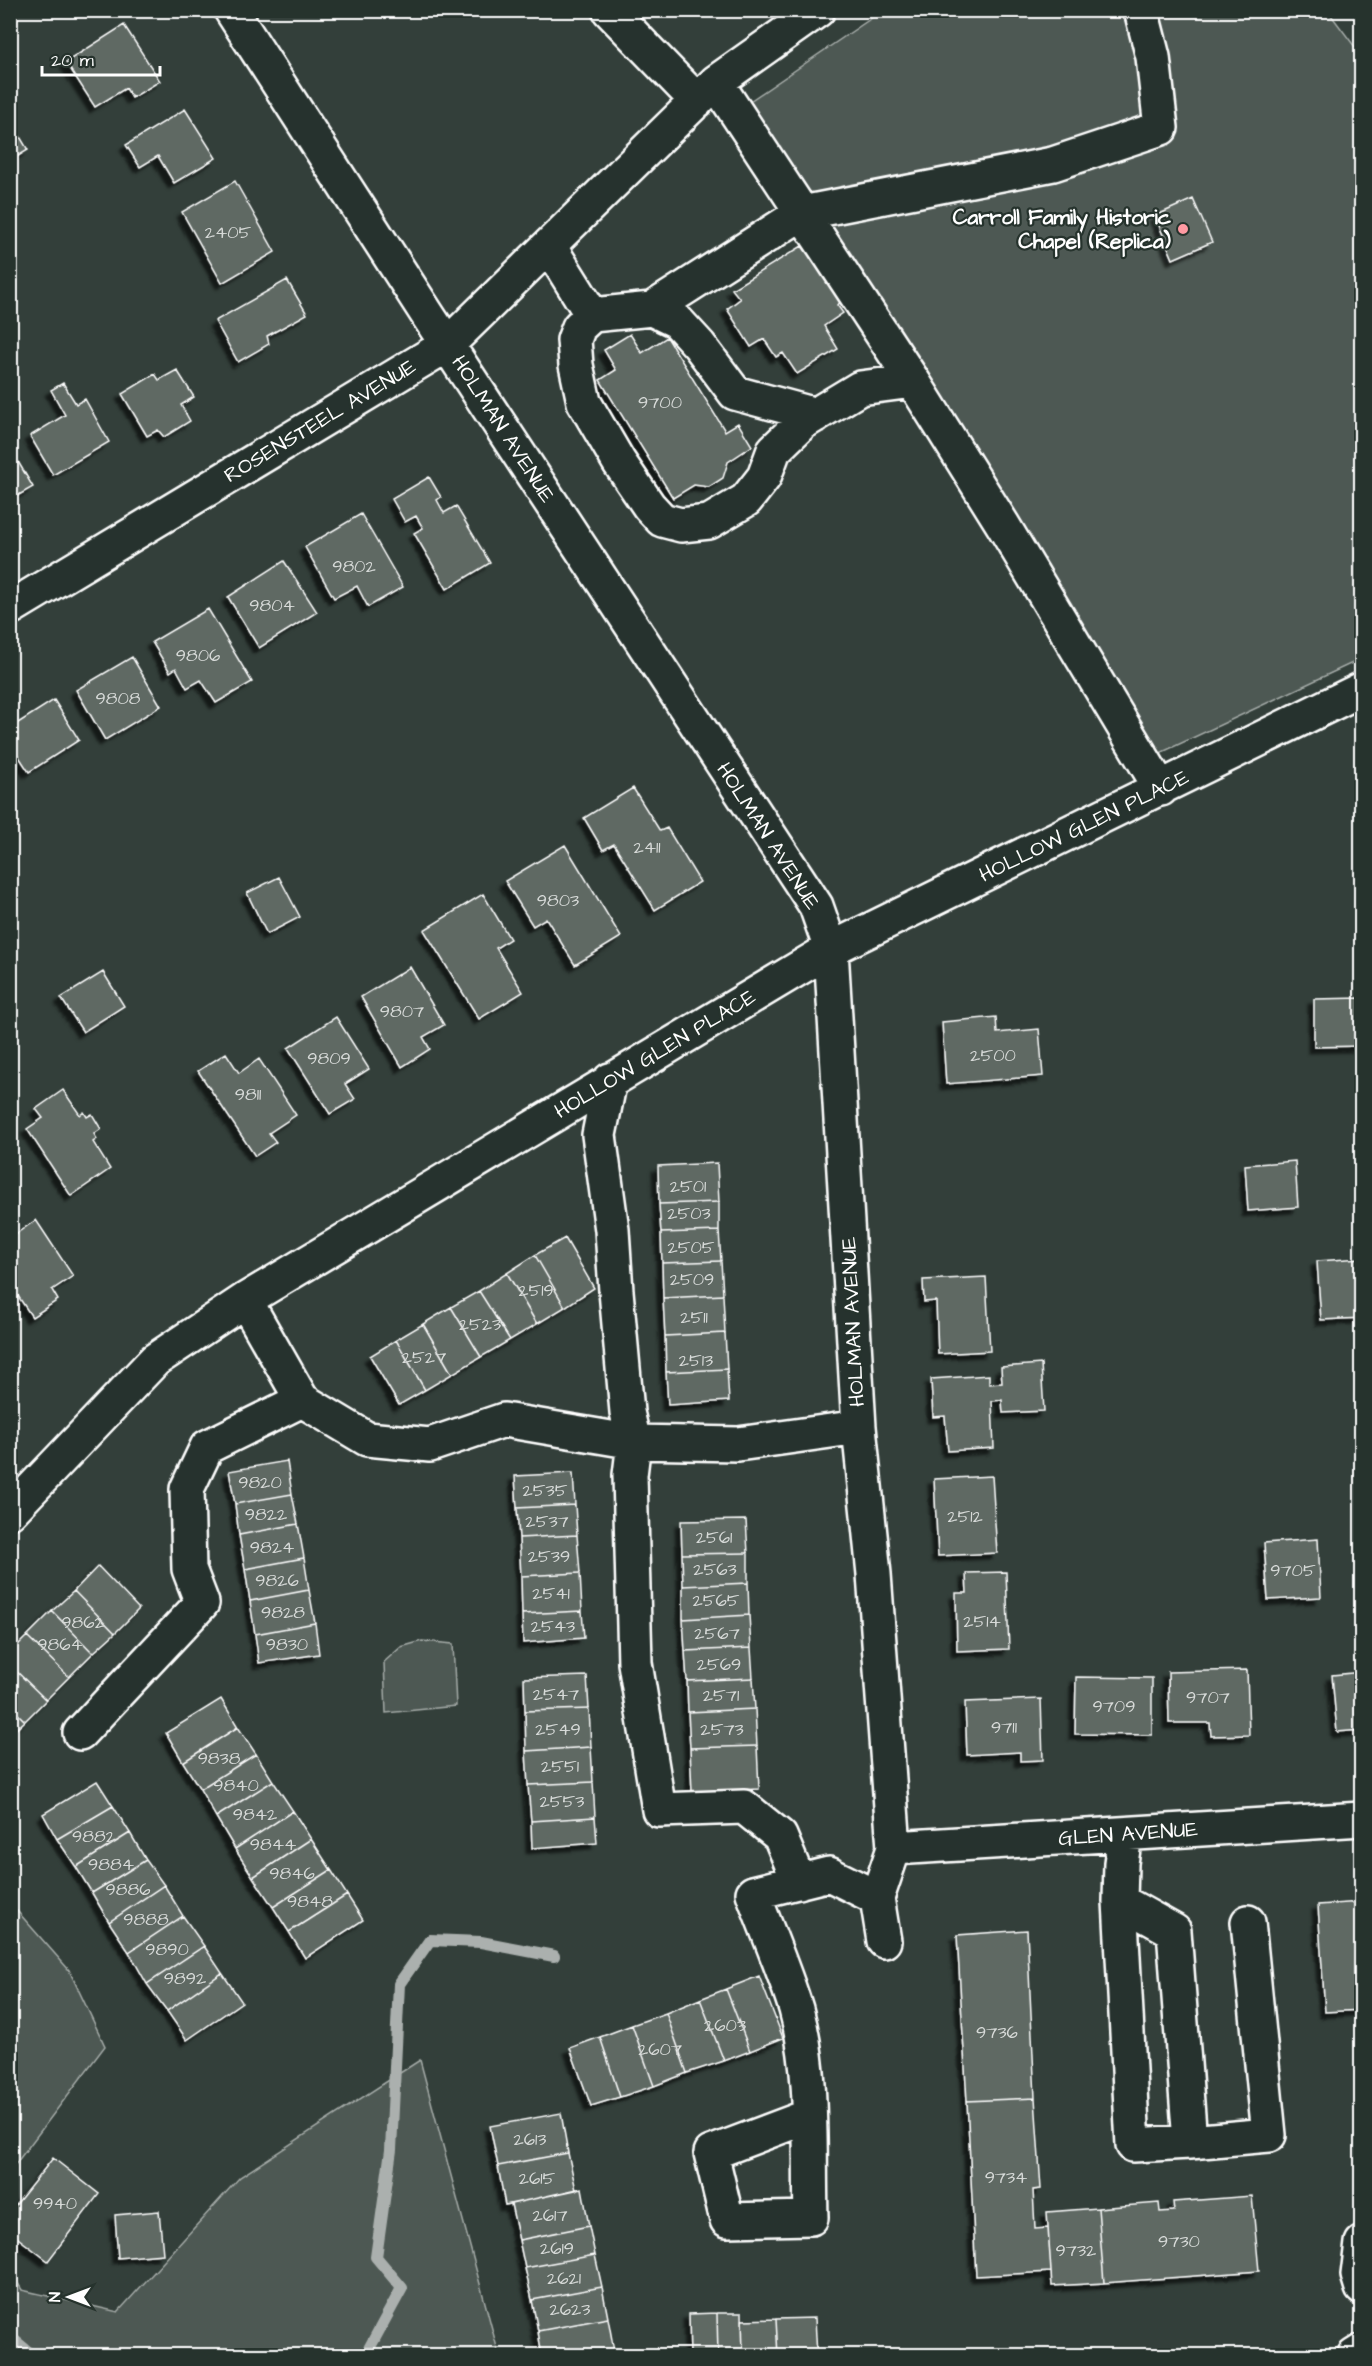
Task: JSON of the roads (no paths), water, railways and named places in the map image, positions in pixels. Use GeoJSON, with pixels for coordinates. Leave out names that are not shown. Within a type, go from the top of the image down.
{"type":"FeatureCollection","features":[{"type":"Feature","properties":{"kind":"street","name":"HOLMAN AVENUE"},"geometry":{"type":"LineString","coordinates":[[231,10],[447,345],[816,906],[831,950],[859,1427],[874,1574],[894,1848],[877,1898],[884,1941]]}},
{"type":"Feature","properties":{"kind":"street"},"geometry":{"type":"LineString","coordinates":[[609,10],[707,92],[802,213],[914,381],[1161,789]]}},
{"type":"Feature","properties":{"kind":"street","name":"ROSENSTEEL AVENUE"},"geometry":{"type":"LineString","coordinates":[[10,608],[447,345],[707,92],[818,10]]}},
{"type":"Feature","properties":{"kind":"street"},"geometry":{"type":"LineString","coordinates":[[914,381],[860,388],[802,423],[774,450],[764,477],[746,500],[709,522],[681,525],[662,520],[649,506],[619,462],[584,402],[576,364],[574,340],[579,327],[592,315],[652,309],[802,213],[1053,164],[1161,128],[1153,57],[1141,10]]}},
{"type":"Feature","properties":{"kind":"street"},"geometry":{"type":"LineString","coordinates":[[549,246],[592,315]]}},
{"type":"Feature","properties":{"kind":"street"},"geometry":{"type":"LineString","coordinates":[[652,309],[677,321],[699,345],[735,393],[816,415]]}},
{"type":"Feature","properties":{"kind":"street","name":"HOLLOW GLEN PLACE"},"geometry":{"type":"LineString","coordinates":[[10,1512],[155,1360],[245,1300],[831,950],[1362,689]]}},
{"type":"Feature","properties":{"kind":"street"},"geometry":{"type":"LineString","coordinates":[[610,1080],[599,1135],[612,1230],[627,1412],[634,1442],[630,1475],[635,1663],[659,1810],[744,1807],[780,1836],[799,1882]]}},
{"type":"Feature","properties":{"kind":"street"},"geometry":{"type":"LineString","coordinates":[[245,1300],[302,1400],[367,1439],[430,1445],[504,1420],[634,1442],[738,1444],[859,1427]]}},
{"type":"Feature","properties":{"kind":"street"},"geometry":{"type":"LineString","coordinates":[[80,1733],[202,1603],[189,1569],[187,1489],[207,1447],[302,1400]]}},
{"type":"Feature","properties":{"kind":"street","name":"GLEN AVENUE"},"geometry":{"type":"LineString","coordinates":[[894,1848],[1362,1819]]}},
{"type":"Feature","properties":{"kind":"street"},"geometry":{"type":"LineString","coordinates":[[1125,1835],[1121,1863],[1120,1901],[1133,2145],[1269,2135],[1248,1922]]}},
{"type":"Feature","properties":{"kind":"street"},"geometry":{"type":"LineString","coordinates":[[808,2116],[807,2072],[796,2010],[753,1893],[829,1874],[877,1898]]}},
{"type":"Feature","properties":{"kind":"street"},"geometry":{"type":"LineString","coordinates":[[1120,1901],[1174,1931],[1190,2142]]}},
{"type":"Feature","properties":{"kind":"street"},"geometry":{"type":"LineString","coordinates":[[1354,2355],[1362,2351]]}},
{"type":"Feature","properties":{"kind":"waterway"},"geometry":{"type":"LineString","coordinates":[[365,2356],[402,2288],[376,2257],[391,2150],[399,1984],[430,1940],[481,1942],[554,1956]]}},
{"type":"Feature","properties":{"kind":"waterway"},"geometry":{"type":"LineString","coordinates":[[10,2337],[33,2356]]}},
{"type":"Feature","properties":{"kind":"place","name":"Carroll Family Historic Chapel (Replica)"},"geometry":{"type":"Point","coordinates":[1183,229]}}]}
